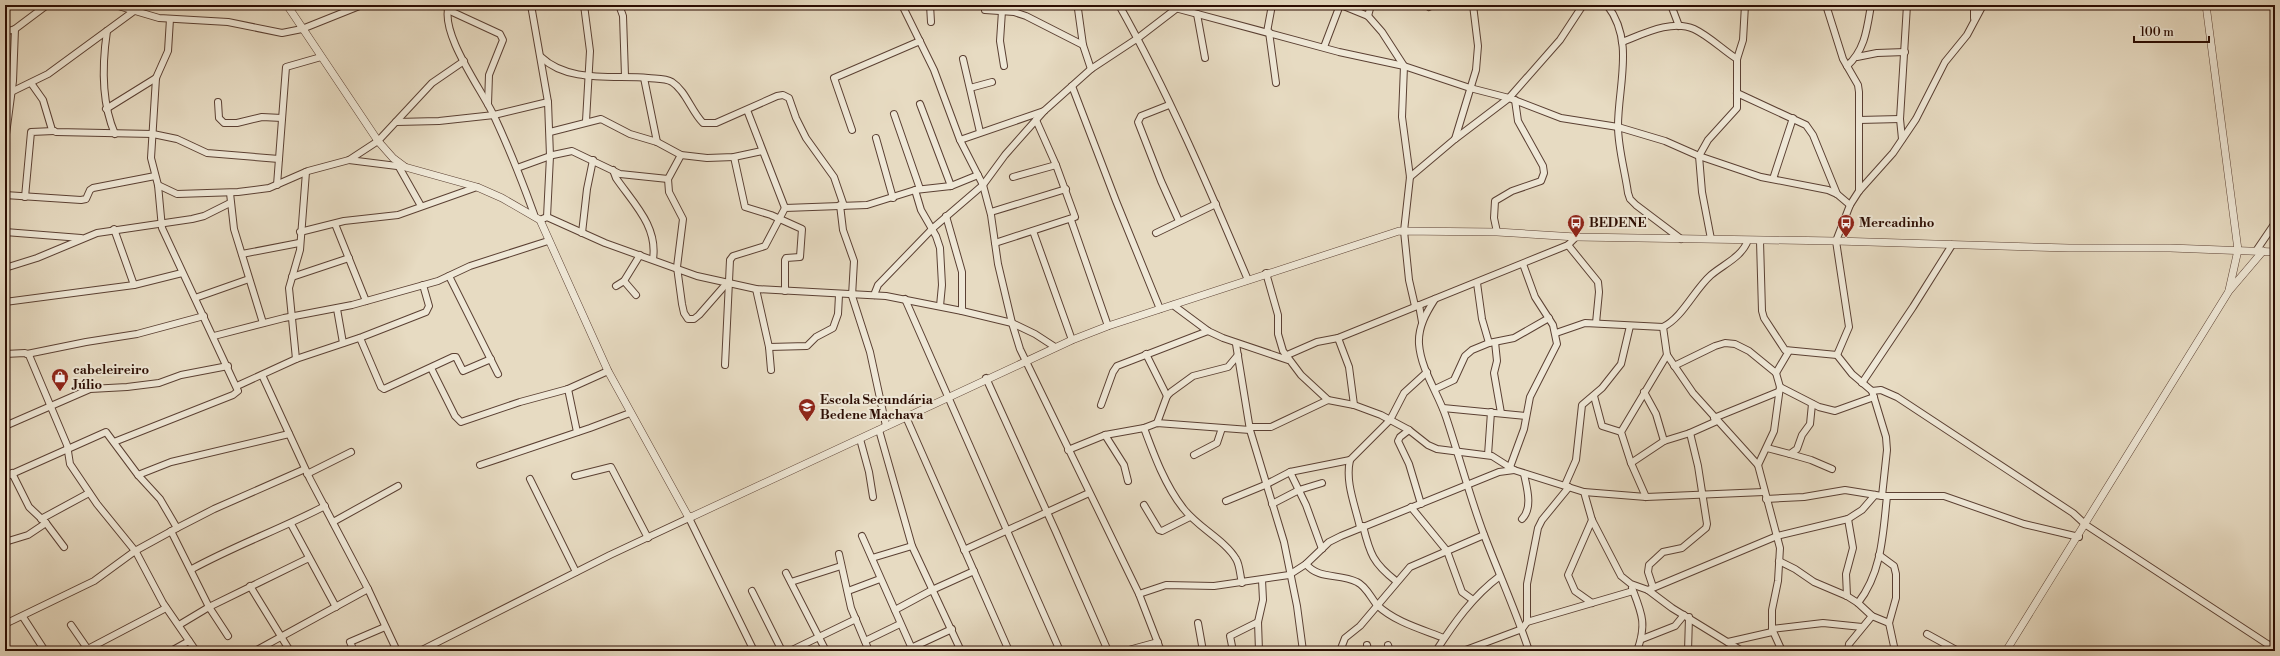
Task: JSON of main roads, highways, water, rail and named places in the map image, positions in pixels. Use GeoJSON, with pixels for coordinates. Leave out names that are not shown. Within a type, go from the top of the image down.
{"type":"FeatureCollection","features":[{"type":"Feature","properties":{"kind":"place","name":"BEDENE"},"geometry":{"type":"Point","coordinates":[1576,238]}},
{"type":"Feature","properties":{"kind":"place","name":"Mercadinho"},"geometry":{"type":"Point","coordinates":[1846,238]}},
{"type":"Feature","properties":{"kind":"place","name":"cabeleireiro Júlio"},"geometry":{"type":"Point","coordinates":[60,392]}},
{"type":"Feature","properties":{"kind":"place","name":"Escola Secundária Bedene Machava"},"geometry":{"type":"Point","coordinates":[807,422]}}]}
